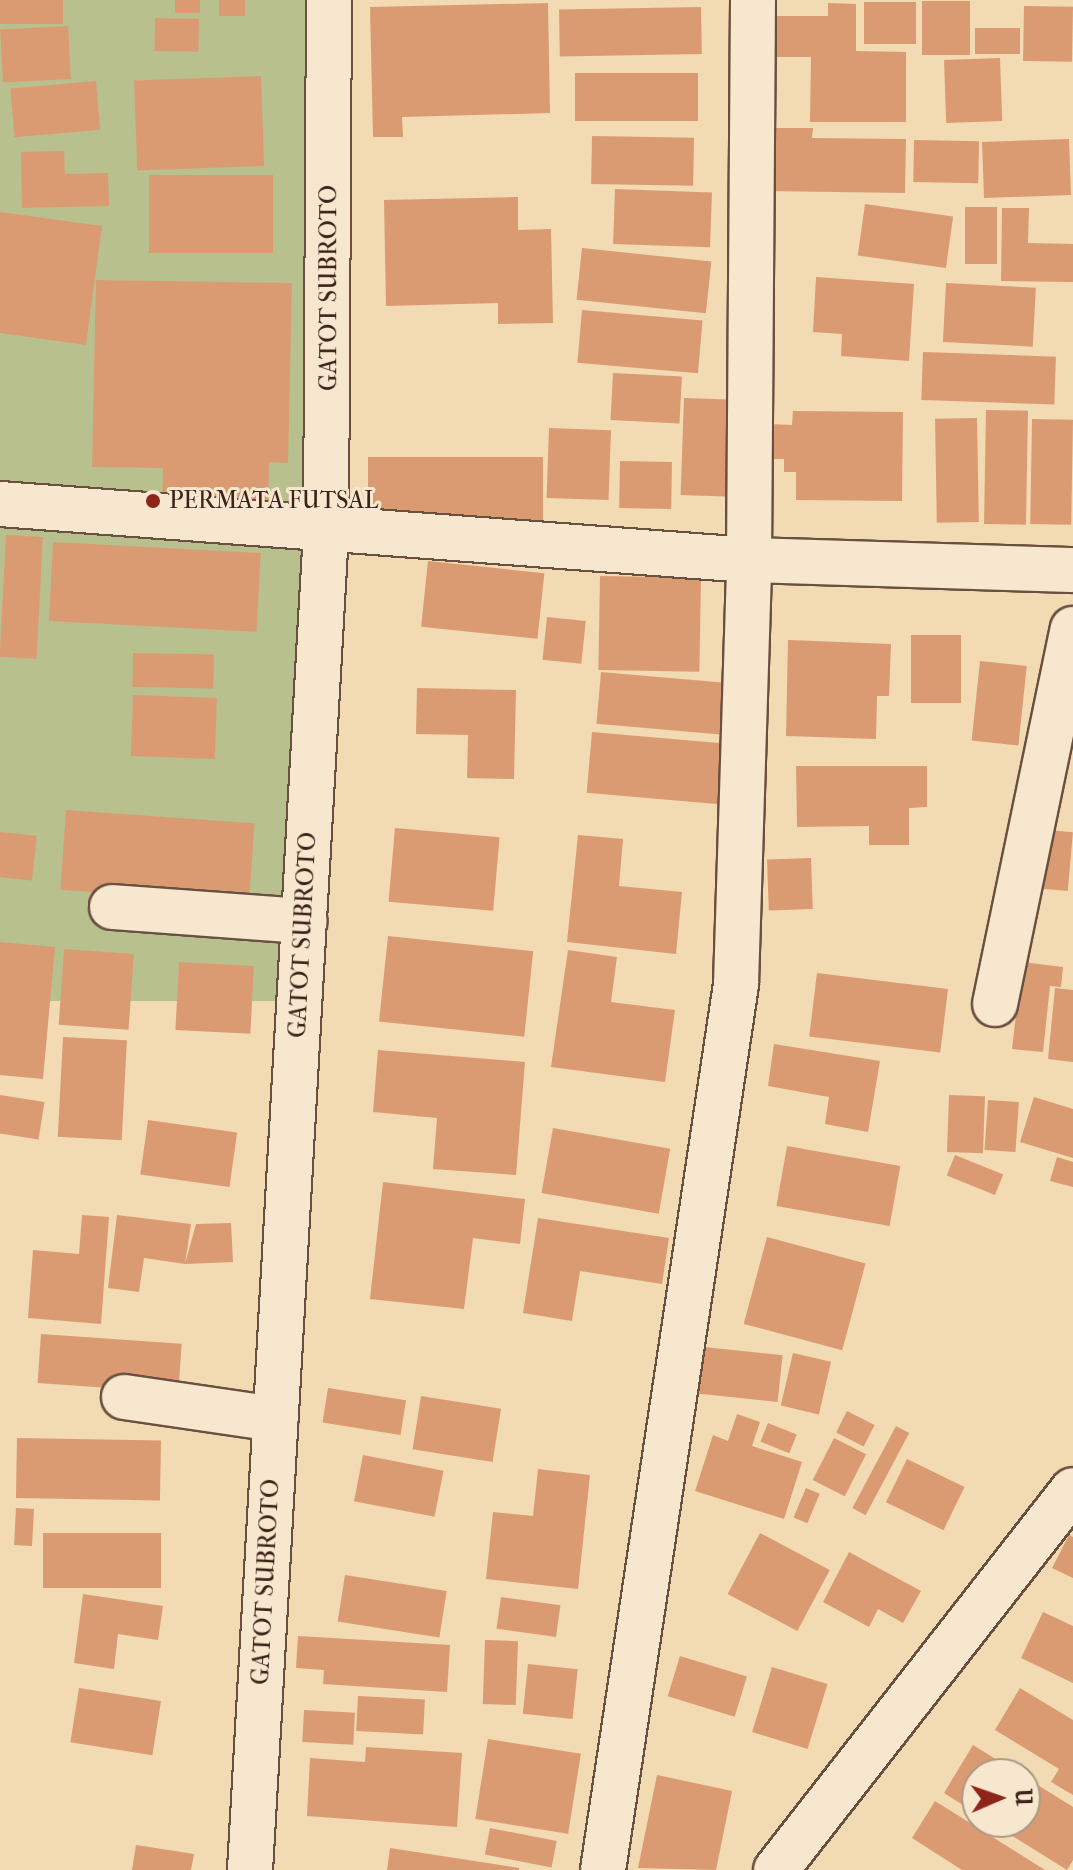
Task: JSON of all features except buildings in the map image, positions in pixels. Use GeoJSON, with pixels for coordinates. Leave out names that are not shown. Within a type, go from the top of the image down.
{"type":"FeatureCollection","features":[{"type":"Feature","properties":{"kind":"street","name":"GATOT SUBROTO"},"geometry":{"type":"LineString","coordinates":[[250,1870],[326,530],[329,0]]}},
{"type":"Feature","properties":{"kind":"street"},"geometry":{"type":"LineString","coordinates":[[603,1870],[736,984],[749,560],[753,0]]}},
{"type":"Feature","properties":{"kind":"street"},"geometry":{"type":"LineString","coordinates":[[0,504],[749,560],[1073,570]]}},
{"type":"Feature","properties":{"kind":"street"},"geometry":{"type":"LineString","coordinates":[[995,1004],[1073,629]]}},
{"type":"Feature","properties":{"kind":"street"},"geometry":{"type":"LineString","coordinates":[[112,907],[304,921]]}},
{"type":"Feature","properties":{"kind":"street"},"geometry":{"type":"LineString","coordinates":[[124,1397],[275,1419]]}},
{"type":"Feature","properties":{"kind":"street"},"geometry":{"type":"LineString","coordinates":[[776,1870],[1073,1490]]}},
{"type":"Feature","properties":{"kind":"green space","name":"PERMATA FUTSAL"},"geometry":{"type":"Polygon","coordinates":[[[0,0],[321,0],[321,1001],[0,1001],[0,0]]]}},
{"type":"Feature","properties":{"kind":"place","name":"PERMATA FUTSAL"},"geometry":{"type":"Point","coordinates":[153,501]}}]}
